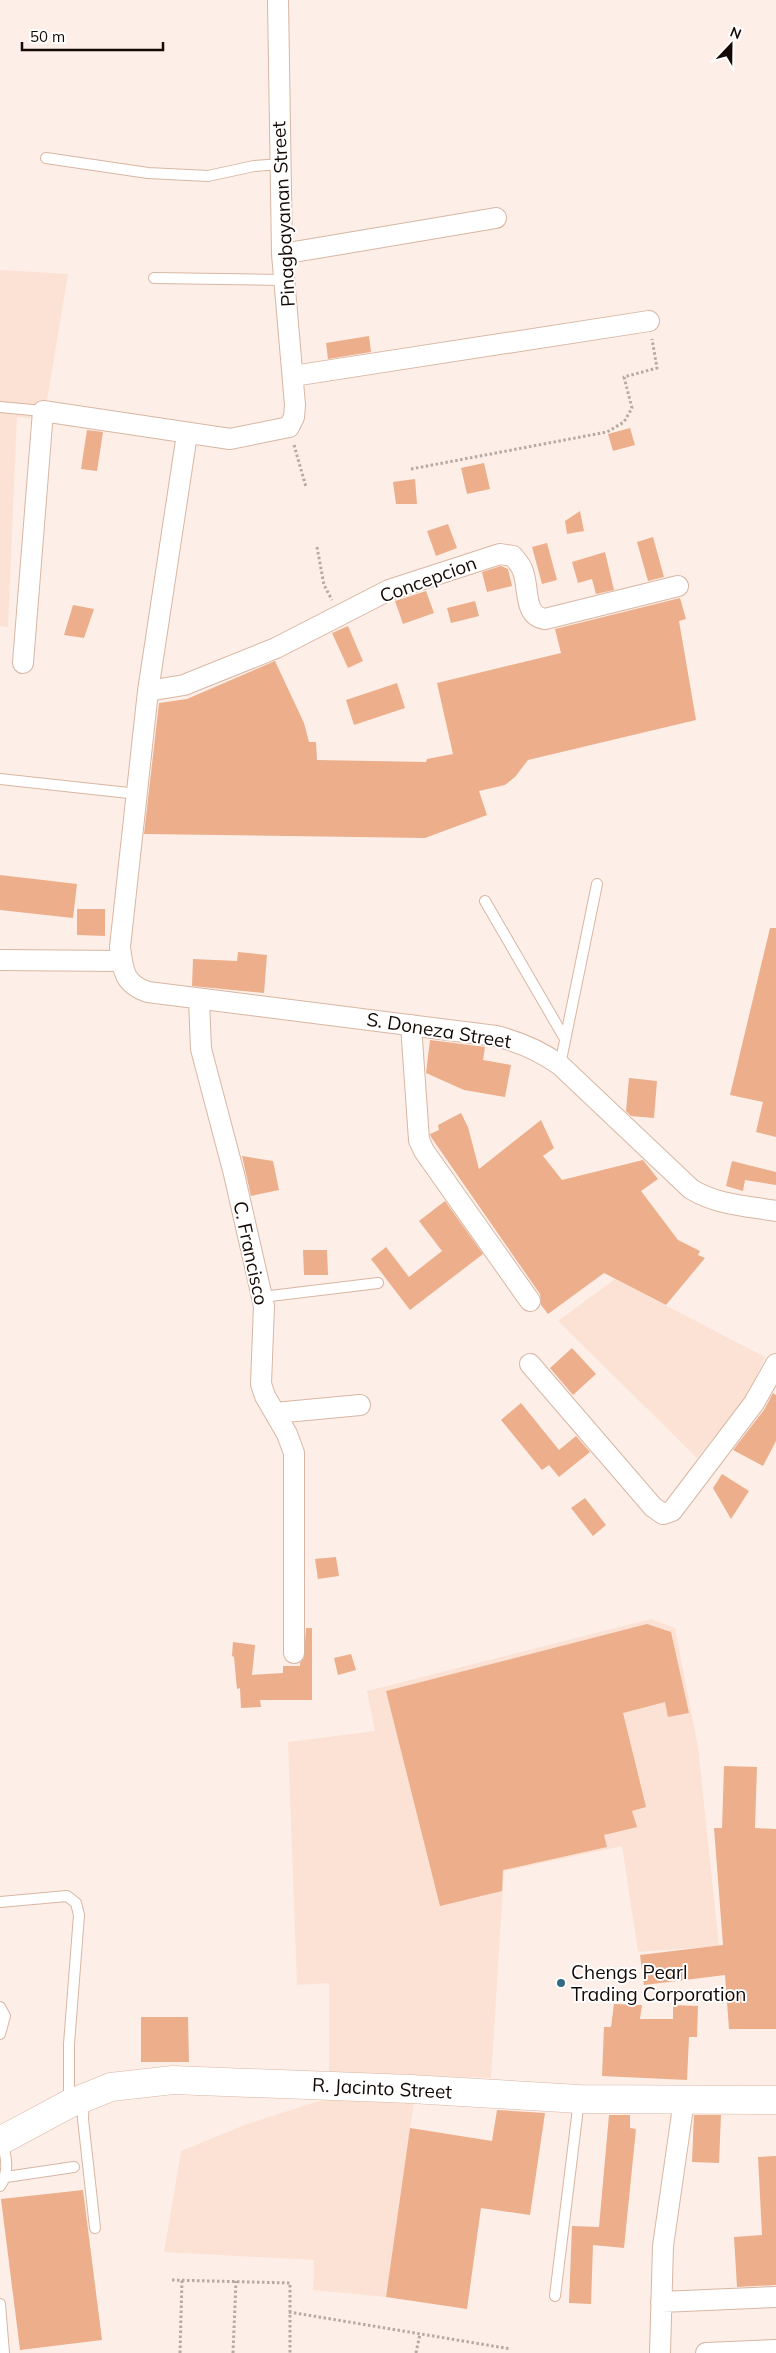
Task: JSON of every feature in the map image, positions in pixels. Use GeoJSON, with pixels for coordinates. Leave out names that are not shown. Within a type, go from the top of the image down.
{"type":"FeatureCollection","features":[{"type":"Feature","properties":{"kind":"street","name":"Pinagbayanan Street"},"geometry":{"type":"LineString","coordinates":[[278,0],[282,254],[295,405],[294,416],[289,427]]}},
{"type":"Feature","properties":{"kind":"street"},"geometry":{"type":"LineString","coordinates":[[282,254],[496,218]]}},
{"type":"Feature","properties":{"kind":"street"},"geometry":{"type":"LineString","coordinates":[[293,376],[649,321]]}},
{"type":"Feature","properties":{"kind":"street"},"geometry":{"type":"LineString","coordinates":[[23,663],[42,411],[230,440],[289,427]]}},
{"type":"Feature","properties":{"kind":"street"},"geometry":{"type":"LineString","coordinates":[[0,960],[122,961],[120,947],[148,691],[187,434]]}},
{"type":"Feature","properties":{"kind":"street","name":"Concepcion"},"geometry":{"type":"LineString","coordinates":[[148,691],[184,685],[276,648],[389,590],[500,554],[513,556],[523,569],[531,612],[537,618],[545,619],[678,586]]}},
{"type":"Feature","properties":{"kind":"street","name":"S. Doneza Street"},"geometry":{"type":"LineString","coordinates":[[122,961],[127,980],[136,988],[148,992],[496,1036],[538,1050],[560,1065],[691,1189],[701,1195],[728,1204],[776,1211]]}},
{"type":"Feature","properties":{"kind":"street","name":"C. Francisco"},"geometry":{"type":"LineString","coordinates":[[199,999],[201,1049],[264,1306],[261,1384],[265,1396],[287,1434],[294,1453],[294,1653]]}},
{"type":"Feature","properties":{"kind":"street"},"geometry":{"type":"LineString","coordinates":[[410,1024],[418,1140],[530,1301]]}},
{"type":"Feature","properties":{"kind":"street"},"geometry":{"type":"LineString","coordinates":[[530,1364],[653,1507],[663,1514],[672,1511],[754,1403],[776,1364]]}},
{"type":"Feature","properties":{"kind":"street"},"geometry":{"type":"LineString","coordinates":[[275,1413],[360,1405]]}},
{"type":"Feature","properties":{"kind":"street","name":"R. Jacinto Street"},"geometry":{"type":"LineString","coordinates":[[1,2140],[77,2101],[111,2087],[173,2080],[411,2089],[579,2099],[776,2100]]}},
{"type":"Feature","properties":{"kind":"street"},"geometry":{"type":"LineString","coordinates":[[660,2353],[664,2246],[684,2100]]}},
{"type":"Feature","properties":{"kind":"street"},"geometry":{"type":"LineString","coordinates":[[661,2302],[776,2297]]}},
{"type":"Feature","properties":{"kind":"street"},"geometry":{"type":"LineString","coordinates":[[706,2353],[776,2350]]}},
{"type":"Feature","properties":{"kind":"lane"},"geometry":{"type":"LineString","coordinates":[[46,158],[148,173],[208,176],[254,166],[281,164]]}},
{"type":"Feature","properties":{"kind":"lane"},"geometry":{"type":"LineString","coordinates":[[154,278],[284,280]]}},
{"type":"Feature","properties":{"kind":"lane"},"geometry":{"type":"LineString","coordinates":[[0,407],[42,411]]}},
{"type":"Feature","properties":{"kind":"lane"},"geometry":{"type":"LineString","coordinates":[[0,779],[138,794]]}},
{"type":"Feature","properties":{"kind":"lane"},"geometry":{"type":"LineString","coordinates":[[560,1065],[597,884]]}},
{"type":"Feature","properties":{"kind":"lane"},"geometry":{"type":"LineString","coordinates":[[485,901],[565,1039]]}},
{"type":"Feature","properties":{"kind":"lane"},"geometry":{"type":"LineString","coordinates":[[262,1297],[378,1283]]}},
{"type":"Feature","properties":{"kind":"lane"},"geometry":{"type":"LineString","coordinates":[[0,1902],[67,1896],[76,1903],[79,1915],[69,2044],[77,2101],[83,2118],[95,2228]]}},
{"type":"Feature","properties":{"kind":"lane"},"geometry":{"type":"LineString","coordinates":[[0,2007],[5,2016],[0,2034]]}},
{"type":"Feature","properties":{"kind":"lane"},"geometry":{"type":"LineString","coordinates":[[555,2296],[579,2099]]}},
{"type":"Feature","properties":{"kind":"lane"},"geometry":{"type":"LineString","coordinates":[[1,2140],[5,2153],[3,2181],[74,2167]]}},
{"type":"Feature","properties":{"kind":"lane"},"geometry":{"type":"LineString","coordinates":[[0,2304],[4,2353]]}},
{"type":"Feature","properties":{"kind":"path"},"geometry":{"type":"LineString","coordinates":[[412,470],[607,432],[624,422],[632,408],[624,377],[657,368],[649,321]]}},
{"type":"Feature","properties":{"kind":"path"},"geometry":{"type":"LineString","coordinates":[[289,427],[306,487]]}},
{"type":"Feature","properties":{"kind":"path"},"geometry":{"type":"LineString","coordinates":[[317,547],[324,584],[340,616]]}},
{"type":"Feature","properties":{"kind":"path"},"geometry":{"type":"LineString","coordinates":[[172,2280],[290,2283],[290,2353]]}},
{"type":"Feature","properties":{"kind":"path"},"geometry":{"type":"LineString","coordinates":[[180,2353],[182,2280]]}},
{"type":"Feature","properties":{"kind":"path"},"geometry":{"type":"LineString","coordinates":[[233,2353],[236,2281]]}},
{"type":"Feature","properties":{"kind":"path"},"geometry":{"type":"LineString","coordinates":[[289,2312],[511,2349]]}},
{"type":"Feature","properties":{"kind":"path"},"geometry":{"type":"LineString","coordinates":[[416,2353],[420,2334]]}},
{"type":"Feature","properties":{"kind":"shaded area"},"geometry":{"type":"Polygon","coordinates":[[[0,270],[68,274],[44,419],[17,417],[8,627],[0,626],[0,270]]]}},
{"type":"Feature","properties":{"kind":"shaded area"},"geometry":{"type":"Polygon","coordinates":[[[615,1279],[765,1357],[749,1393],[697,1458],[558,1321],[615,1279]]]}},
{"type":"Feature","properties":{"kind":"shaded area"},"geometry":{"type":"Polygon","coordinates":[[[651,1619],[675,1628],[698,1747],[719,1946],[638,1952],[622,1846],[504,1871],[491,2078],[329,2072],[329,1983],[297,1985],[288,1742],[375,1731],[367,1691],[651,1619]]]}},
{"type":"Feature","properties":{"kind":"shaded area"},"geometry":{"type":"Polygon","coordinates":[[[319,2101],[414,2102],[386,2297],[313,2290],[314,2260],[164,2252],[181,2151],[247,2124],[319,2101]]]}},
{"type":"Feature","properties":{"kind":"building"},"geometry":{"type":"Polygon","coordinates":[[[369,336],[371,352],[328,359],[326,343],[369,336]]]}},
{"type":"Feature","properties":{"kind":"building"},"geometry":{"type":"Polygon","coordinates":[[[630,428],[635,445],[613,451],[608,434],[630,428]]]}},
{"type":"Feature","properties":{"kind":"building"},"geometry":{"type":"Polygon","coordinates":[[[87,430],[103,432],[97,471],[81,469],[87,430]]]}},
{"type":"Feature","properties":{"kind":"building"},"geometry":{"type":"Polygon","coordinates":[[[484,463],[490,489],[467,494],[461,468],[484,463]]]}},
{"type":"Feature","properties":{"kind":"building"},"geometry":{"type":"Polygon","coordinates":[[[415,479],[417,504],[396,504],[393,482],[415,479]]]}},
{"type":"Feature","properties":{"kind":"building"},"geometry":{"type":"Polygon","coordinates":[[[580,511],[584,531],[567,534],[565,521],[580,511]]]}},
{"type":"Feature","properties":{"kind":"building"},"geometry":{"type":"Polygon","coordinates":[[[448,524],[457,548],[436,556],[427,531],[448,524]]]}},
{"type":"Feature","properties":{"kind":"building"},"geometry":{"type":"Polygon","coordinates":[[[653,537],[664,577],[648,581],[637,542],[653,537]]]}},
{"type":"Feature","properties":{"kind":"building"},"geometry":{"type":"Polygon","coordinates":[[[547,543],[557,580],[542,584],[532,547],[547,543]]]}},
{"type":"Feature","properties":{"kind":"building"},"geometry":{"type":"Polygon","coordinates":[[[605,552],[614,590],[596,594],[592,579],[578,583],[572,562],[605,552]]]}},
{"type":"Feature","properties":{"kind":"building"},"geometry":{"type":"Polygon","coordinates":[[[501,566],[508,569],[512,586],[487,592],[482,572],[501,566]]]}},
{"type":"Feature","properties":{"kind":"building"},"geometry":{"type":"Polygon","coordinates":[[[426,591],[434,613],[403,624],[395,601],[426,591]]]}},
{"type":"Feature","properties":{"kind":"building"},"geometry":{"type":"Polygon","coordinates":[[[680,598],[686,619],[679,621],[696,720],[528,760],[515,777],[505,785],[479,791],[487,815],[425,838],[144,834],[159,703],[187,699],[275,661],[304,723],[309,742],[316,742],[317,760],[426,762],[427,759],[453,754],[437,683],[561,653],[555,629],[680,598]]]}},
{"type":"Feature","properties":{"kind":"building"},"geometry":{"type":"Polygon","coordinates":[[[475,601],[479,616],[451,623],[447,608],[475,601]]]}},
{"type":"Feature","properties":{"kind":"building"},"geometry":{"type":"Polygon","coordinates":[[[73,605],[94,609],[84,638],[64,635],[73,605]]]}},
{"type":"Feature","properties":{"kind":"building"},"geometry":{"type":"Polygon","coordinates":[[[348,626],[363,661],[348,668],[332,633],[348,626]]]}},
{"type":"Feature","properties":{"kind":"building"},"geometry":{"type":"Polygon","coordinates":[[[397,683],[405,708],[354,725],[346,700],[397,683]]]}},
{"type":"Feature","properties":{"kind":"building"},"geometry":{"type":"Polygon","coordinates":[[[0,875],[77,884],[73,918],[0,910],[0,875]]]}},
{"type":"Feature","properties":{"kind":"building"},"geometry":{"type":"Polygon","coordinates":[[[77,909],[105,909],[105,936],[77,935],[77,909]]]}},
{"type":"Feature","properties":{"kind":"building"},"geometry":{"type":"Polygon","coordinates":[[[770,928],[776,928],[776,1137],[756,1132],[763,1102],[730,1095],[770,928]]]}},
{"type":"Feature","properties":{"kind":"building"},"geometry":{"type":"Polygon","coordinates":[[[238,952],[267,955],[264,993],[192,986],[193,959],[237,961],[238,952]]]}},
{"type":"Feature","properties":{"kind":"building"},"geometry":{"type":"Polygon","coordinates":[[[430,1040],[485,1047],[483,1060],[511,1065],[505,1097],[464,1090],[426,1073],[430,1040]]]}},
{"type":"Feature","properties":{"kind":"building"},"geometry":{"type":"Polygon","coordinates":[[[629,1078],[657,1081],[654,1118],[631,1116],[626,1111],[629,1078]]]}},
{"type":"Feature","properties":{"kind":"building"},"geometry":{"type":"Polygon","coordinates":[[[461,1113],[468,1127],[479,1169],[541,1120],[554,1148],[543,1156],[562,1180],[643,1160],[658,1179],[641,1191],[678,1240],[700,1251],[698,1255],[705,1258],[666,1305],[604,1273],[548,1314],[541,1305],[540,1294],[431,1137],[430,1134],[439,1130],[438,1125],[461,1113]]]}},
{"type":"Feature","properties":{"kind":"building"},"geometry":{"type":"Polygon","coordinates":[[[242,1156],[273,1161],[279,1190],[251,1196],[242,1156]]]}},
{"type":"Feature","properties":{"kind":"building"},"geometry":{"type":"Polygon","coordinates":[[[732,1161],[776,1172],[776,1185],[745,1180],[743,1191],[726,1186],[732,1161]]]}},
{"type":"Feature","properties":{"kind":"building"},"geometry":{"type":"Polygon","coordinates":[[[445,1201],[483,1254],[410,1310],[371,1259],[386,1247],[409,1277],[442,1251],[419,1221],[445,1201]]]}},
{"type":"Feature","properties":{"kind":"building"},"geometry":{"type":"Polygon","coordinates":[[[303,1250],[327,1250],[328,1275],[304,1275],[303,1250]]]}},
{"type":"Feature","properties":{"kind":"building"},"geometry":{"type":"Polygon","coordinates":[[[572,1348],[596,1374],[573,1395],[550,1368],[572,1348]]]}},
{"type":"Feature","properties":{"kind":"building"},"geometry":{"type":"Polygon","coordinates":[[[773,1393],[776,1395],[776,1441],[763,1466],[733,1450],[764,1410],[773,1393]]]}},
{"type":"Feature","properties":{"kind":"building"},"geometry":{"type":"Polygon","coordinates":[[[521,1403],[559,1450],[576,1436],[590,1452],[559,1477],[549,1465],[542,1470],[501,1420],[521,1403]]]}},
{"type":"Feature","properties":{"kind":"building"},"geometry":{"type":"Polygon","coordinates":[[[722,1474],[749,1491],[731,1519],[713,1488],[722,1474]]]}},
{"type":"Feature","properties":{"kind":"building"},"geometry":{"type":"Polygon","coordinates":[[[585,1498],[606,1525],[593,1536],[571,1508],[585,1498]]]}},
{"type":"Feature","properties":{"kind":"building"},"geometry":{"type":"Polygon","coordinates":[[[336,1557],[339,1576],[318,1579],[315,1559],[336,1557]]]}},
{"type":"Feature","properties":{"kind":"building"},"geometry":{"type":"Polygon","coordinates":[[[647,1624],[671,1632],[689,1713],[668,1717],[665,1702],[623,1713],[646,1807],[632,1811],[637,1827],[604,1835],[607,1847],[503,1870],[502,1891],[440,1906],[386,1691],[647,1624]]]}},
{"type":"Feature","properties":{"kind":"building"},"geometry":{"type":"Polygon","coordinates":[[[306,1628],[312,1628],[312,1700],[260,1700],[261,1707],[241,1708],[240,1688],[237,1689],[234,1657],[232,1656],[233,1642],[255,1645],[252,1675],[283,1673],[283,1666],[300,1666],[304,1658],[306,1628]]]}},
{"type":"Feature","properties":{"kind":"building"},"geometry":{"type":"Polygon","coordinates":[[[351,1654],[356,1670],[338,1675],[334,1658],[351,1654]]]}},
{"type":"Feature","properties":{"kind":"building"},"geometry":{"type":"Polygon","coordinates":[[[724,1766],[757,1767],[755,1828],[776,1829],[776,2029],[729,2029],[725,1975],[644,1985],[640,1955],[723,1945],[714,1828],[722,1828],[724,1766]]]}},
{"type":"Feature","properties":{"kind":"building"},"geometry":{"type":"Polygon","coordinates":[[[614,2004],[642,2005],[640,2019],[673,2019],[673,2005],[698,2006],[697,2037],[689,2037],[687,2080],[602,2076],[604,2027],[611,2027],[614,2004]]]}},
{"type":"Feature","properties":{"kind":"building"},"geometry":{"type":"Polygon","coordinates":[[[141,2017],[188,2017],[189,2062],[141,2062],[141,2017]]]}},
{"type":"Feature","properties":{"kind":"building"},"geometry":{"type":"Polygon","coordinates":[[[497,2110],[545,2113],[530,2215],[481,2208],[467,2309],[386,2297],[410,2128],[492,2141],[497,2110]]]}},
{"type":"Feature","properties":{"kind":"building"},"geometry":{"type":"Polygon","coordinates":[[[609,2115],[630,2115],[630,2128],[636,2129],[624,2248],[593,2245],[591,2304],[569,2303],[572,2226],[599,2227],[609,2115]]]}},
{"type":"Feature","properties":{"kind":"building"},"geometry":{"type":"Polygon","coordinates":[[[694,2115],[721,2115],[719,2163],[692,2162],[694,2115]]]}},
{"type":"Feature","properties":{"kind":"building"},"geometry":{"type":"Polygon","coordinates":[[[776,2156],[776,2285],[737,2287],[734,2237],[762,2235],[758,2157],[776,2156]]]}},
{"type":"Feature","properties":{"kind":"building"},"geometry":{"type":"Polygon","coordinates":[[[83,2190],[102,2340],[20,2350],[1,2199],[83,2190]]]}},
{"type":"Feature","properties":{"kind":"place","name":"Chengs Pearl Trading Corporation"},"geometry":{"type":"Point","coordinates":[561,1983]}}]}
